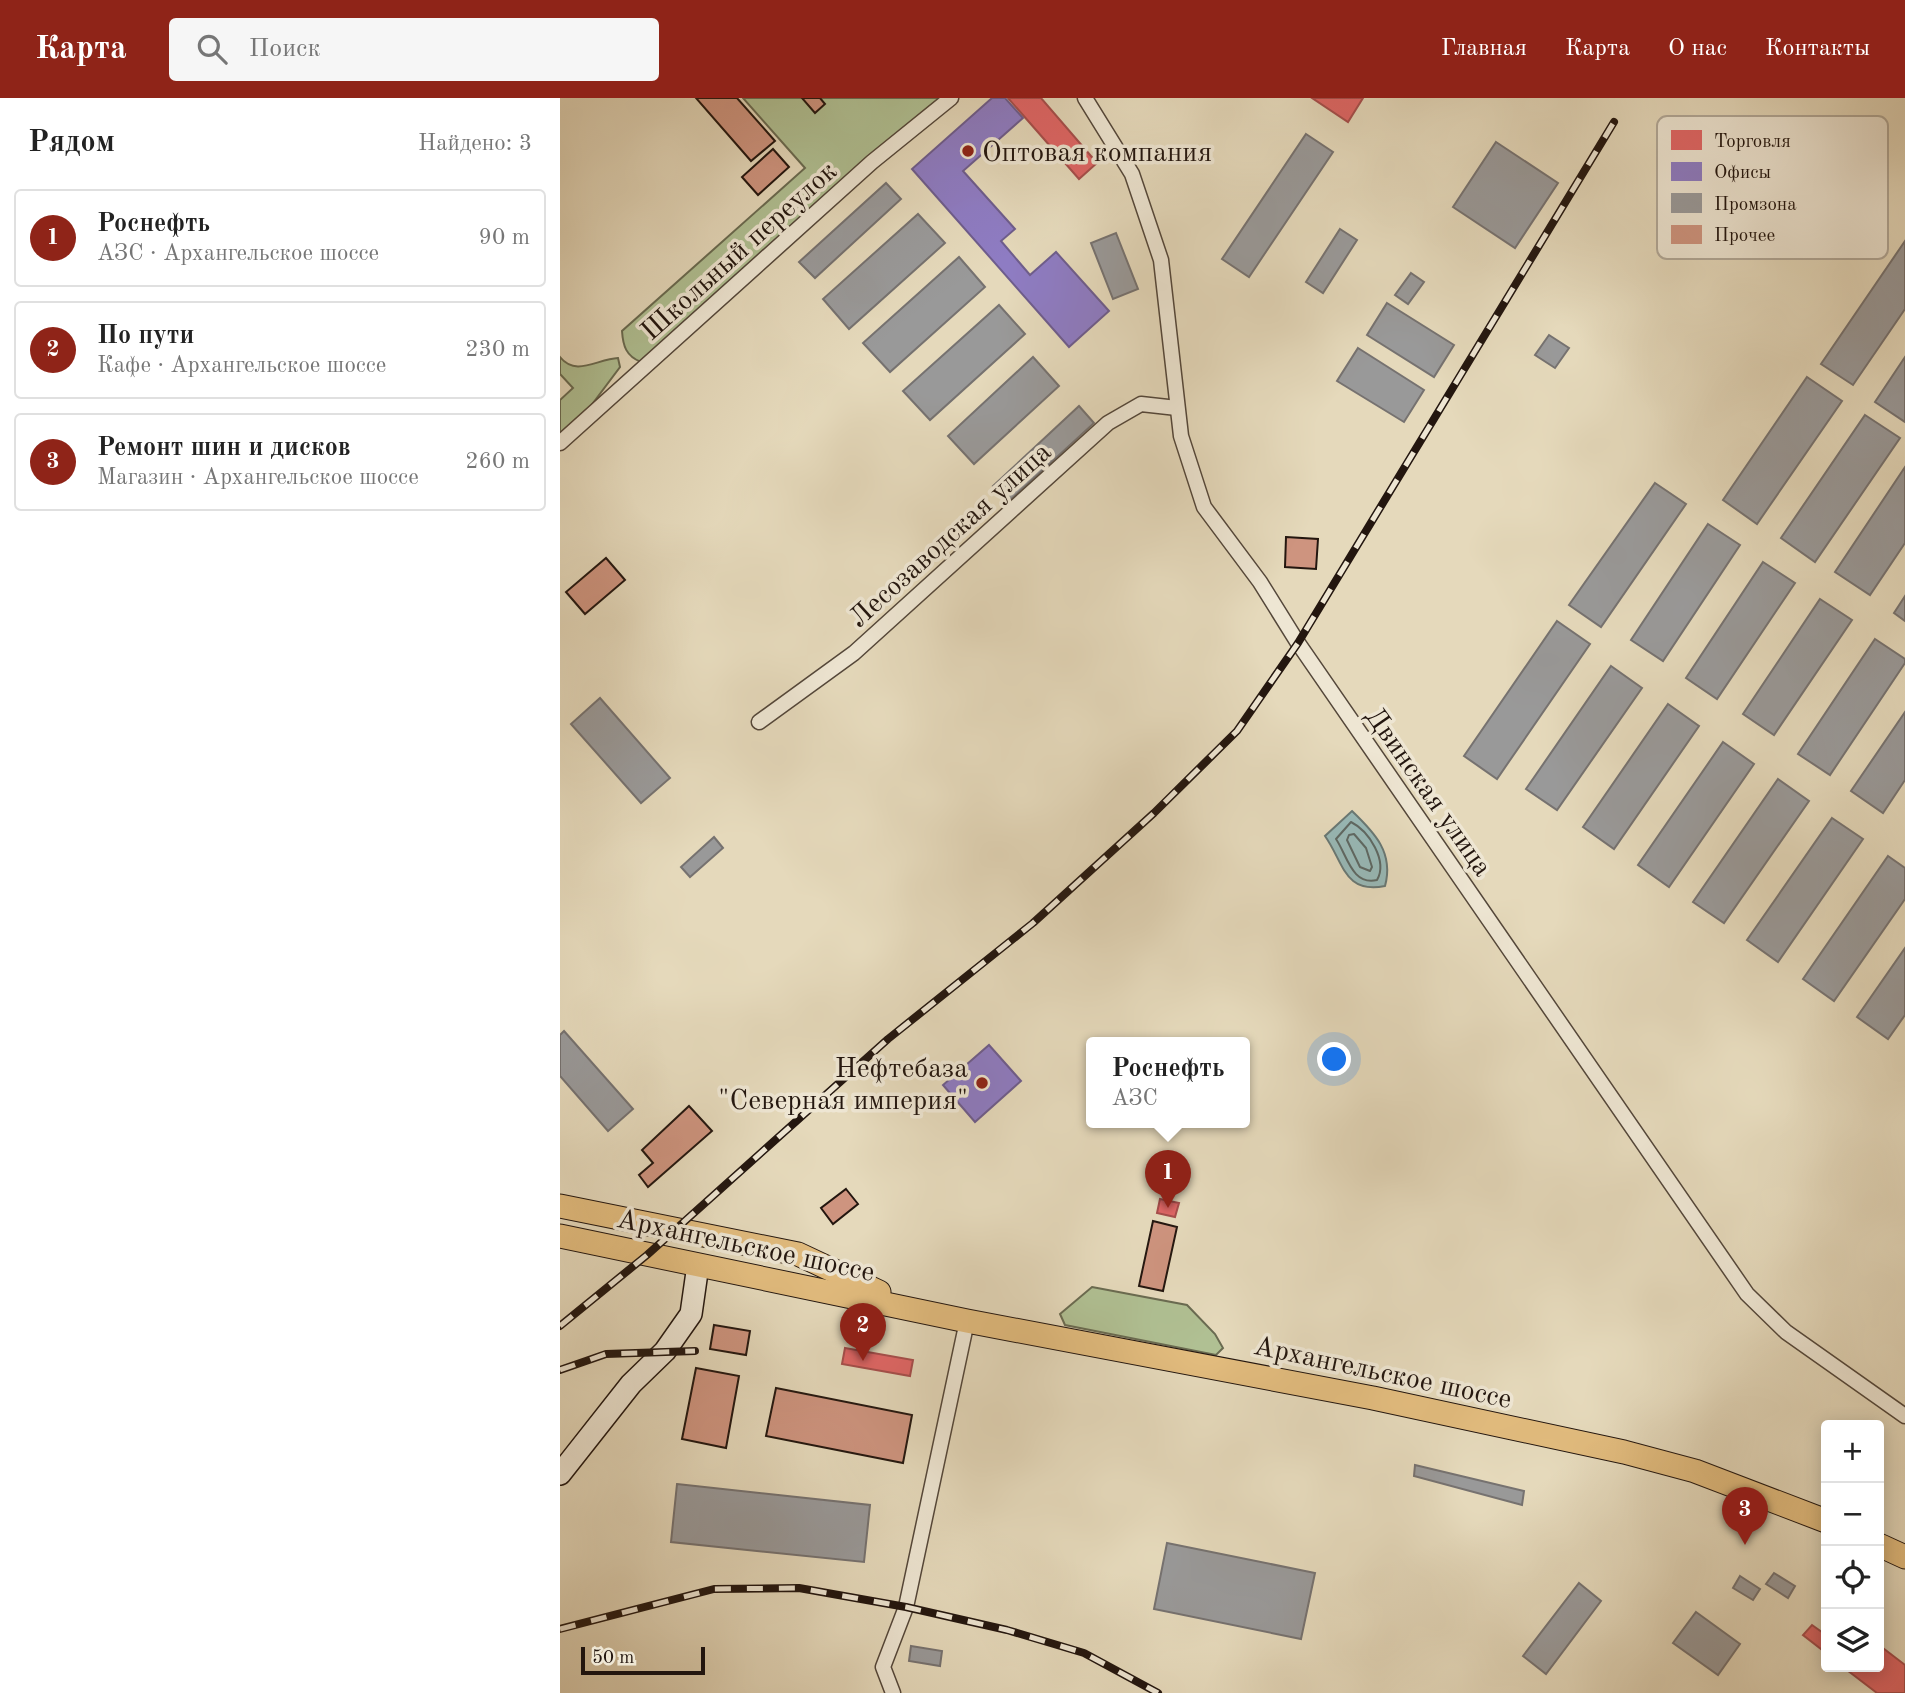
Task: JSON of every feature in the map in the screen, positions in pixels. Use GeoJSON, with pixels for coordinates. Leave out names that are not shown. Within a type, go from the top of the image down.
{"type":"FeatureCollection","features":[{"type":"Feature","properties":{"kind":"main road","name":"Архангельское шоссе"},"geometry":{"type":"LineString","coordinates":[[560,1206],[672,1231],[704,1234],[812,1260],[920,1311]]}},
{"type":"Feature","properties":{"kind":"main road"},"geometry":{"type":"LineString","coordinates":[[698,1265],[704,1234]]}},
{"type":"Feature","properties":{"kind":"main road","name":"Архангельское шоссе"},"geometry":{"type":"LineString","coordinates":[[560,1236],[967,1321],[1360,1395],[1624,1452],[1695,1471],[1821,1519]]}},
{"type":"Feature","properties":{"kind":"main road"},"geometry":{"type":"LineString","coordinates":[[805,1286],[812,1260]]}},
{"type":"Feature","properties":{"kind":"main road"},"geometry":{"type":"LineString","coordinates":[[1882,1546],[1904,1554]]}},
{"type":"Feature","properties":{"kind":"street","name":"Школьный переулок"},"geometry":{"type":"LineString","coordinates":[[560,443],[872,162],[951,98]]}},
{"type":"Feature","properties":{"kind":"street","name":"Двинская улица"},"geometry":{"type":"LineString","coordinates":[[1085,98],[1132,174],[1161,260],[1181,436],[1204,507],[1260,582],[1306,654],[1747,1294],[1786,1332],[1905,1416]]}},
{"type":"Feature","properties":{"kind":"street","name":"Лесозаводская улица"},"geometry":{"type":"LineString","coordinates":[[759,722],[854,653],[1108,423],[1141,404],[1177,408]]}},
{"type":"Feature","properties":{"kind":"street"},"geometry":{"type":"LineString","coordinates":[[560,1474],[631,1384],[665,1351],[691,1314],[698,1265]]}},
{"type":"Feature","properties":{"kind":"street"},"geometry":{"type":"LineString","coordinates":[[893,1693],[883,1667],[906,1607],[967,1321]]}},
{"type":"Feature","properties":{"kind":"green space"},"geometry":{"type":"Polygon","coordinates":[[[743,98],[943,98],[641,362],[626,350],[622,331],[805,168],[743,98]]]}},
{"type":"Feature","properties":{"kind":"green space"},"geometry":{"type":"Polygon","coordinates":[[[560,357],[573,366],[618,358],[620,367],[587,411],[560,434],[560,400],[573,388],[560,374],[560,357]]]}},
{"type":"Feature","properties":{"kind":"green space"},"geometry":{"type":"Polygon","coordinates":[[[1092,1287],[1187,1305],[1215,1334],[1223,1348],[1216,1355],[1065,1325],[1060,1314],[1092,1287]]]}},
{"type":"Feature","properties":{"kind":"water"},"geometry":{"type":"Polygon","coordinates":[[[1352,811],[1375,836],[1385,854],[1385,886],[1371,887],[1353,881],[1325,836],[1352,811]]]}},
{"type":"Feature","properties":{"kind":"building: Торговля"},"geometry":{"type":"Polygon","coordinates":[[[1008,98],[1041,98],[1097,163],[1079,179],[1008,98]]]}},
{"type":"Feature","properties":{"kind":"building: Торговля"},"geometry":{"type":"Polygon","coordinates":[[[1312,98],[1363,98],[1348,122],[1312,98]]]}},
{"type":"Feature","properties":{"kind":"building: Торговля"},"geometry":{"type":"Polygon","coordinates":[[[1160,1199],[1179,1203],[1175,1217],[1157,1213],[1160,1199]]]}},
{"type":"Feature","properties":{"kind":"building: Торговля"},"geometry":{"type":"Polygon","coordinates":[[[845,1348],[913,1360],[910,1376],[842,1364],[845,1348]]]}},
{"type":"Feature","properties":{"kind":"building: Торговля"},"geometry":{"type":"Polygon","coordinates":[[[1812,1625],[1821,1631],[1821,1649],[1803,1635],[1812,1625]]]}},
{"type":"Feature","properties":{"kind":"building: Торговля"},"geometry":{"type":"Polygon","coordinates":[[[1884,1649],[1905,1665],[1905,1693],[1877,1693],[1850,1672],[1884,1672],[1884,1649]]]}},
{"type":"Feature","properties":{"kind":"building: Офисы"},"geometry":{"type":"Polygon","coordinates":[[[992,98],[1005,98],[1023,118],[963,171],[1015,229],[1001,241],[1030,275],[1056,252],[1109,311],[1069,347],[912,169],[992,98]]]}},
{"type":"Feature","properties":{"kind":"building: Офисы","name":"Нефтебаза \"Северная империя\""},"geometry":{"type":"Polygon","coordinates":[[[989,1045],[1021,1081],[975,1122],[943,1085],[989,1045]]]}},
{"type":"Feature","properties":{"kind":"building: Промзона"},"geometry":{"type":"Polygon","coordinates":[[[1306,134],[1333,152],[1249,277],[1222,259],[1306,134]]]}},
{"type":"Feature","properties":{"kind":"building: Промзона"},"geometry":{"type":"Polygon","coordinates":[[[1496,142],[1558,183],[1515,248],[1453,207],[1496,142]]]}},
{"type":"Feature","properties":{"kind":"building: Промзона"},"geometry":{"type":"Polygon","coordinates":[[[886,183],[901,199],[815,278],[799,262],[886,183]]]}},
{"type":"Feature","properties":{"kind":"building: Промзона"},"geometry":{"type":"Polygon","coordinates":[[[918,214],[945,243],[849,329],[823,299],[918,214]]]}},
{"type":"Feature","properties":{"kind":"building: Промзона"},"geometry":{"type":"Polygon","coordinates":[[[1340,229],[1357,240],[1323,293],[1306,282],[1340,229]]]}},
{"type":"Feature","properties":{"kind":"building: Промзона"},"geometry":{"type":"Polygon","coordinates":[[[1116,233],[1138,289],[1113,299],[1091,243],[1116,233]]]}},
{"type":"Feature","properties":{"kind":"building: Промзона"},"geometry":{"type":"Polygon","coordinates":[[[1905,241],[1905,309],[1853,385],[1821,364],[1905,241]]]}},
{"type":"Feature","properties":{"kind":"building: Промзона"},"geometry":{"type":"Polygon","coordinates":[[[959,257],[985,287],[890,372],[863,343],[959,257]]]}},
{"type":"Feature","properties":{"kind":"building: Промзона"},"geometry":{"type":"Polygon","coordinates":[[[1411,273],[1424,282],[1408,304],[1395,295],[1411,273]]]}},
{"type":"Feature","properties":{"kind":"building: Промзона"},"geometry":{"type":"Polygon","coordinates":[[[1387,303],[1454,345],[1434,377],[1367,335],[1387,303]]]}},
{"type":"Feature","properties":{"kind":"building: Промзона"},"geometry":{"type":"Polygon","coordinates":[[[999,305],[1025,334],[930,420],[903,391],[999,305]]]}},
{"type":"Feature","properties":{"kind":"building: Промзона"},"geometry":{"type":"Polygon","coordinates":[[[1549,335],[1569,348],[1555,368],[1535,355],[1549,335]]]}},
{"type":"Feature","properties":{"kind":"building: Промзона"},"geometry":{"type":"Polygon","coordinates":[[[1358,348],[1424,390],[1404,422],[1337,381],[1358,348]]]}},
{"type":"Feature","properties":{"kind":"building: Промзона"},"geometry":{"type":"Polygon","coordinates":[[[1033,357],[1059,386],[974,464],[948,436],[1033,357]]]}},
{"type":"Feature","properties":{"kind":"building: Промзона"},"geometry":{"type":"Polygon","coordinates":[[[1905,357],[1905,422],[1875,402],[1905,357]]]}},
{"type":"Feature","properties":{"kind":"building: Промзона"},"geometry":{"type":"Polygon","coordinates":[[[1807,377],[1842,401],[1757,524],[1723,500],[1807,377]]]}},
{"type":"Feature","properties":{"kind":"building: Промзона"},"geometry":{"type":"Polygon","coordinates":[[[1079,406],[1094,423],[1008,502],[993,486],[1079,406]]]}},
{"type":"Feature","properties":{"kind":"building: Промзона"},"geometry":{"type":"Polygon","coordinates":[[[1865,415],[1900,438],[1815,562],[1781,538],[1865,415]]]}},
{"type":"Feature","properties":{"kind":"building: Промзона"},"geometry":{"type":"Polygon","coordinates":[[[1905,467],[1905,543],[1870,595],[1835,572],[1905,467]]]}},
{"type":"Feature","properties":{"kind":"building: Промзона"},"geometry":{"type":"Polygon","coordinates":[[[1655,483],[1686,504],[1601,627],[1569,605],[1655,483]]]}},
{"type":"Feature","properties":{"kind":"building: Промзона"},"geometry":{"type":"Polygon","coordinates":[[[1708,524],[1740,545],[1663,661],[1631,640],[1708,524]]]}},
{"type":"Feature","properties":{"kind":"building: Промзона"},"geometry":{"type":"Polygon","coordinates":[[[1763,562],[1795,583],[1717,699],[1686,678],[1763,562]]]}},
{"type":"Feature","properties":{"kind":"building: Промзона"},"geometry":{"type":"Polygon","coordinates":[[[1905,596],[1905,621],[1894,613],[1905,596]]]}},
{"type":"Feature","properties":{"kind":"building: Промзона"},"geometry":{"type":"Polygon","coordinates":[[[1820,599],[1852,620],[1774,735],[1743,714],[1820,599]]]}},
{"type":"Feature","properties":{"kind":"building: Промзона"},"geometry":{"type":"Polygon","coordinates":[[[1557,621],[1590,644],[1497,779],[1464,756],[1557,621]]]}},
{"type":"Feature","properties":{"kind":"building: Промзона"},"geometry":{"type":"Polygon","coordinates":[[[1875,639],[1905,659],[1905,663],[1830,775],[1798,754],[1875,639]]]}},
{"type":"Feature","properties":{"kind":"building: Промзона"},"geometry":{"type":"Polygon","coordinates":[[[1611,666],[1642,688],[1557,810],[1526,789],[1611,666]]]}},
{"type":"Feature","properties":{"kind":"building: Промзона"},"geometry":{"type":"Polygon","coordinates":[[[600,698],[670,778],[641,803],[571,724],[600,698]]]}},
{"type":"Feature","properties":{"kind":"building: Промзона"},"geometry":{"type":"Polygon","coordinates":[[[1668,704],[1699,726],[1614,849],[1583,827],[1668,704]]]}},
{"type":"Feature","properties":{"kind":"building: Промзона"},"geometry":{"type":"Polygon","coordinates":[[[1905,712],[1905,780],[1883,813],[1851,791],[1905,712]]]}},
{"type":"Feature","properties":{"kind":"building: Промзона"},"geometry":{"type":"Polygon","coordinates":[[[1723,742],[1754,764],[1669,887],[1638,865],[1723,742]]]}},
{"type":"Feature","properties":{"kind":"building: Промзона"},"geometry":{"type":"Polygon","coordinates":[[[1778,779],[1809,801],[1724,923],[1693,902],[1778,779]]]}},
{"type":"Feature","properties":{"kind":"building: Промзона"},"geometry":{"type":"Polygon","coordinates":[[[1832,818],[1863,839],[1778,962],[1747,940],[1832,818]]]}},
{"type":"Feature","properties":{"kind":"building: Промзона"},"geometry":{"type":"Polygon","coordinates":[[[714,837],[723,848],[690,877],[681,867],[714,837]]]}},
{"type":"Feature","properties":{"kind":"building: Промзона"},"geometry":{"type":"Polygon","coordinates":[[[1888,856],[1905,868],[1905,899],[1834,1001],[1803,979],[1888,856]]]}},
{"type":"Feature","properties":{"kind":"building: Промзона"},"geometry":{"type":"Polygon","coordinates":[[[1905,948],[1905,1015],[1888,1039],[1857,1017],[1905,948]]]}},
{"type":"Feature","properties":{"kind":"building: Промзона"},"geometry":{"type":"Polygon","coordinates":[[[564,1031],[633,1109],[608,1131],[560,1076],[560,1035],[564,1031]]]}},
{"type":"Feature","properties":{"kind":"building: Промзона"},"geometry":{"type":"Polygon","coordinates":[[[1415,1465],[1524,1491],[1522,1505],[1414,1476],[1415,1465]]]}},
{"type":"Feature","properties":{"kind":"building: Промзона"},"geometry":{"type":"Polygon","coordinates":[[[677,1484],[870,1505],[864,1562],[671,1542],[677,1484]]]}},
{"type":"Feature","properties":{"kind":"building: Промзона"},"geometry":{"type":"Polygon","coordinates":[[[1167,1543],[1315,1573],[1301,1639],[1154,1609],[1167,1543]]]}},
{"type":"Feature","properties":{"kind":"building: Промзона"},"geometry":{"type":"Polygon","coordinates":[[[1774,1573],[1795,1586],[1788,1598],[1766,1584],[1774,1573]]]}},
{"type":"Feature","properties":{"kind":"building: Промзона"},"geometry":{"type":"Polygon","coordinates":[[[1740,1576],[1760,1589],[1753,1600],[1733,1588],[1740,1576]]]}},
{"type":"Feature","properties":{"kind":"building: Промзона"},"geometry":{"type":"Polygon","coordinates":[[[1579,1583],[1601,1601],[1546,1674],[1523,1656],[1579,1583]]]}},
{"type":"Feature","properties":{"kind":"building: Промзона"},"geometry":{"type":"Polygon","coordinates":[[[1696,1612],[1740,1644],[1718,1675],[1673,1643],[1696,1612]]]}},
{"type":"Feature","properties":{"kind":"building: Промзона"},"geometry":{"type":"Polygon","coordinates":[[[911,1646],[942,1651],[940,1666],[909,1661],[911,1646]]]}},
{"type":"Feature","properties":{"kind":"building: Прочее"},"geometry":{"type":"Polygon","coordinates":[[[696,98],[737,98],[775,141],[751,161],[696,98]]]}},
{"type":"Feature","properties":{"kind":"building: Прочее"},"geometry":{"type":"Polygon","coordinates":[[[802,98],[820,98],[825,104],[815,113],[802,98]]]}},
{"type":"Feature","properties":{"kind":"building: Прочее"},"geometry":{"type":"Polygon","coordinates":[[[773,149],[789,167],[758,195],[742,177],[773,149]]]}},
{"type":"Feature","properties":{"kind":"building: Прочее"},"geometry":{"type":"Polygon","coordinates":[[[1286,537],[1318,539],[1316,569],[1285,567],[1286,537]]]}},
{"type":"Feature","properties":{"kind":"building: Прочее"},"geometry":{"type":"Polygon","coordinates":[[[606,558],[625,580],[585,614],[566,592],[606,558]]]}},
{"type":"Feature","properties":{"kind":"building: Прочее"},"geometry":{"type":"Polygon","coordinates":[[[689,1106],[712,1131],[648,1187],[639,1175],[653,1163],[642,1150],[689,1106]]]}},
{"type":"Feature","properties":{"kind":"building: Прочее"},"geometry":{"type":"Polygon","coordinates":[[[846,1189],[858,1204],[833,1224],[821,1208],[846,1189]]]}},
{"type":"Feature","properties":{"kind":"building: Прочее"},"geometry":{"type":"Polygon","coordinates":[[[1153,1221],[1177,1227],[1163,1291],[1139,1286],[1153,1221]]]}},
{"type":"Feature","properties":{"kind":"building: Прочее"},"geometry":{"type":"Polygon","coordinates":[[[714,1325],[750,1331],[746,1355],[710,1349],[714,1325]]]}},
{"type":"Feature","properties":{"kind":"building: Прочее"},"geometry":{"type":"Polygon","coordinates":[[[696,1368],[739,1376],[726,1448],[682,1439],[696,1368]]]}},
{"type":"Feature","properties":{"kind":"building: Прочее"},"geometry":{"type":"Polygon","coordinates":[[[776,1388],[912,1415],[903,1463],[766,1436],[776,1388]]]}},
{"type":"Feature","properties":{"kind":"railway"},"geometry":{"type":"LineString","coordinates":[[560,1326],[647,1255],[888,1039],[1033,923],[1154,813],[1237,731],[1298,643],[1614,122]]}},
{"type":"Feature","properties":{"kind":"railway"},"geometry":{"type":"LineString","coordinates":[[560,1370],[606,1354],[695,1351]]}},
{"type":"Feature","properties":{"kind":"railway"},"geometry":{"type":"LineString","coordinates":[[560,1629],[714,1589],[799,1588],[906,1607],[1007,1630],[1084,1653],[1158,1693]]}},
{"type":"Feature","properties":{"kind":"place","name":"Оптовая компания"},"geometry":{"type":"Point","coordinates":[968,151]}},
{"type":"Feature","properties":{"kind":"place","name":"Нефтебаза \"Северная империя\""},"geometry":{"type":"Point","coordinates":[982,1083]}},
{"type":"Feature","properties":{"kind":"place","name":"Роснефть"},"geometry":{"type":"Point","coordinates":[1168,1208]}},
{"type":"Feature","properties":{"kind":"place","name":"По пути"},"geometry":{"type":"Point","coordinates":[863,1361]}},
{"type":"Feature","properties":{"kind":"place","name":"Ремонт шин и дисков"},"geometry":{"type":"Point","coordinates":[1745,1545]}}]}
